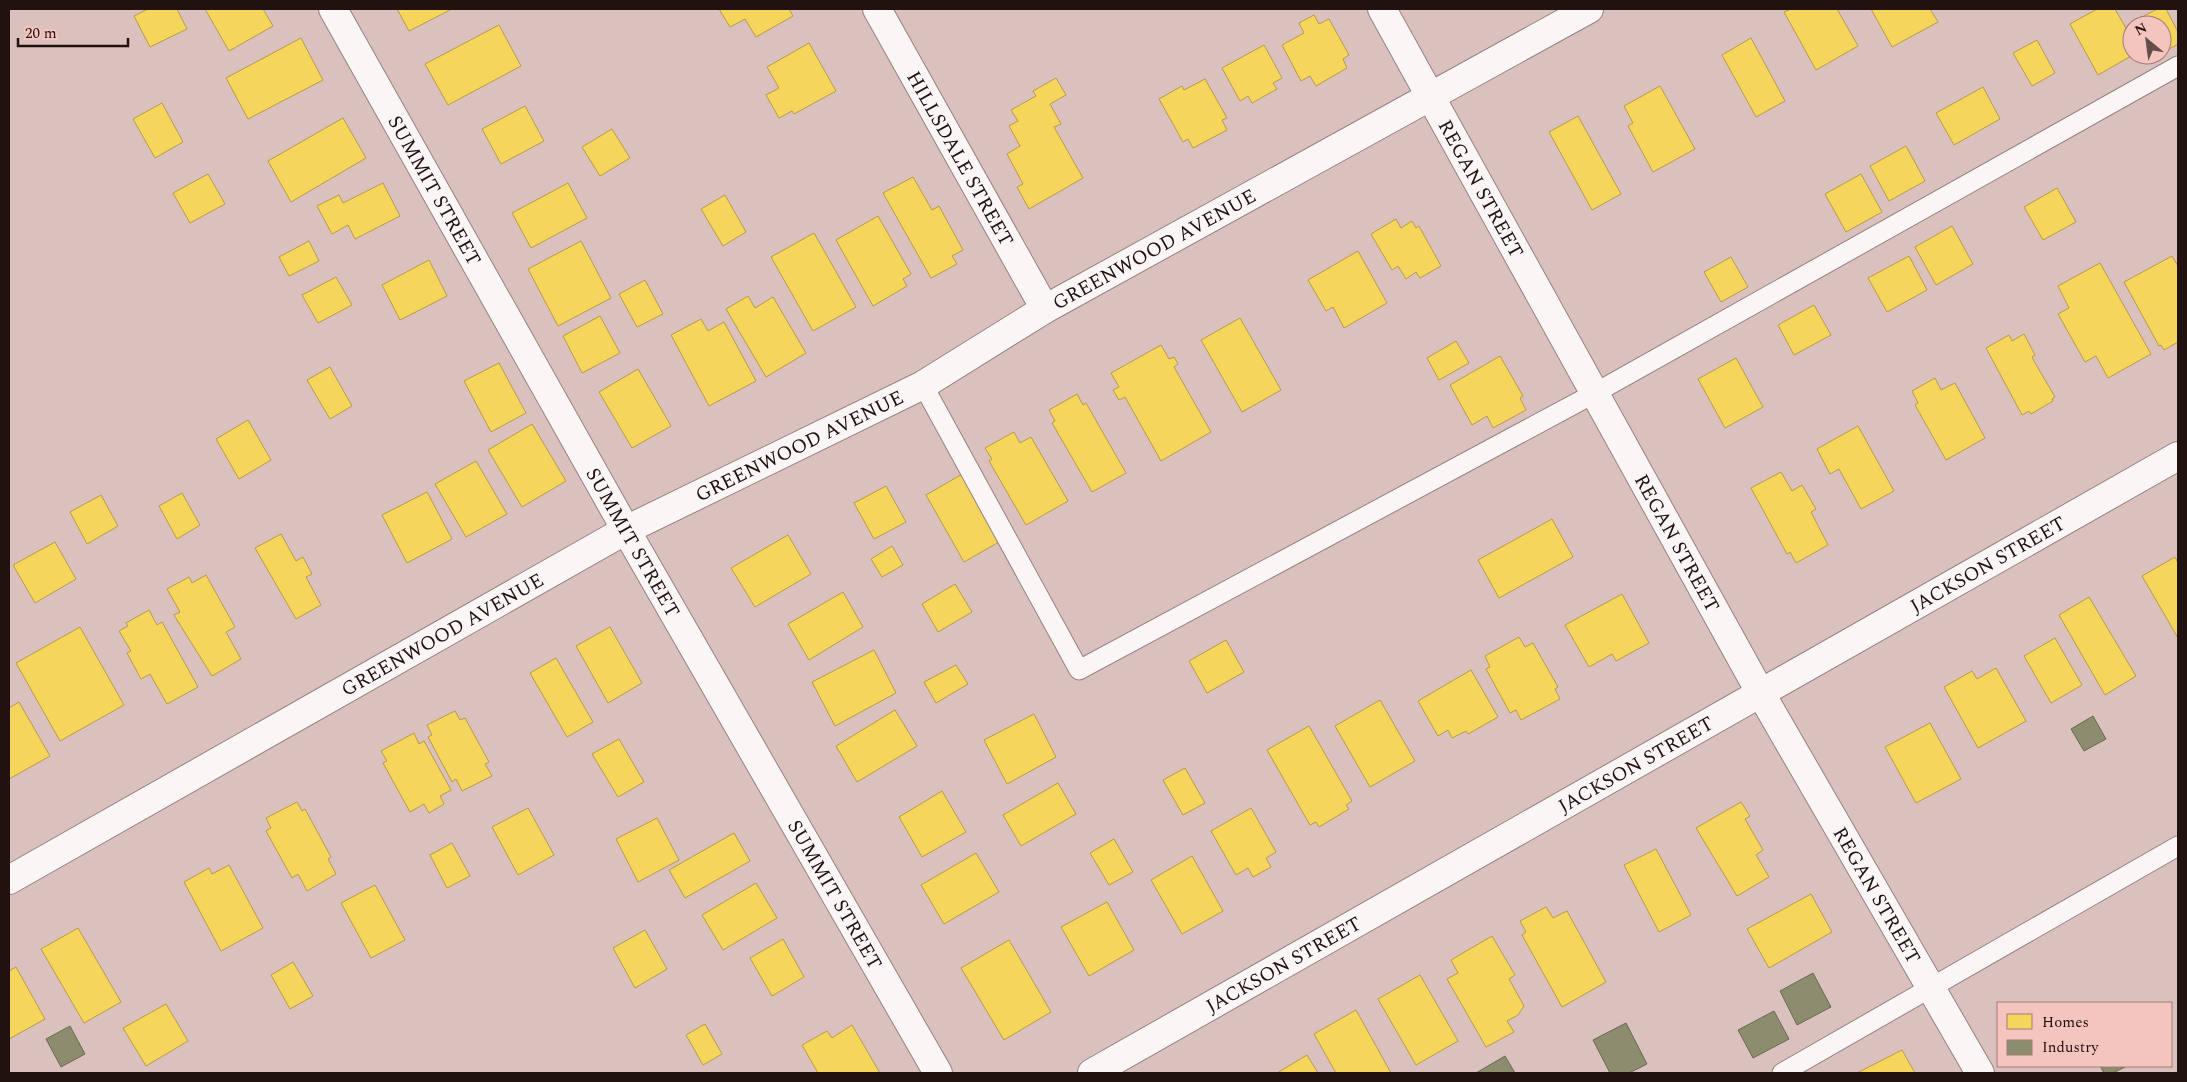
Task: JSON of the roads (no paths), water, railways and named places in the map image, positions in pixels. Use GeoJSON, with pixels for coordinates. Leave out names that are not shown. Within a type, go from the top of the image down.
{"type":"FeatureCollection","features":[{"type":"Feature","properties":{"kind":"street","name":"SUMMIT STREET"},"geometry":{"type":"LineString","coordinates":[[332,9],[626,530],[938,1073]]}},
{"type":"Feature","properties":{"kind":"street","name":"HILLSDALE STREET"},"geometry":{"type":"LineString","coordinates":[[877,9],[1045,308]]}},
{"type":"Feature","properties":{"kind":"street","name":"REGAN STREET"},"geometry":{"type":"LineString","coordinates":[[1382,9],[1760,692],[1980,1073]]}},
{"type":"Feature","properties":{"kind":"street","name":"GREENWOOD AVENUE"},"geometry":{"type":"LineString","coordinates":[[9,880],[626,530],[923,385],[1045,308],[1589,9]]}},
{"type":"Feature","properties":{"kind":"street","name":"JACKSON STREET"},"geometry":{"type":"LineString","coordinates":[[1092,1073],[2178,456]]}},
{"type":"Feature","properties":{"kind":"lane"},"geometry":{"type":"LineString","coordinates":[[923,385],[1079,670],[1595,393],[2178,66]]}},
{"type":"Feature","properties":{"kind":"lane"},"geometry":{"type":"LineString","coordinates":[[1782,1073],[2178,846]]}}]}
